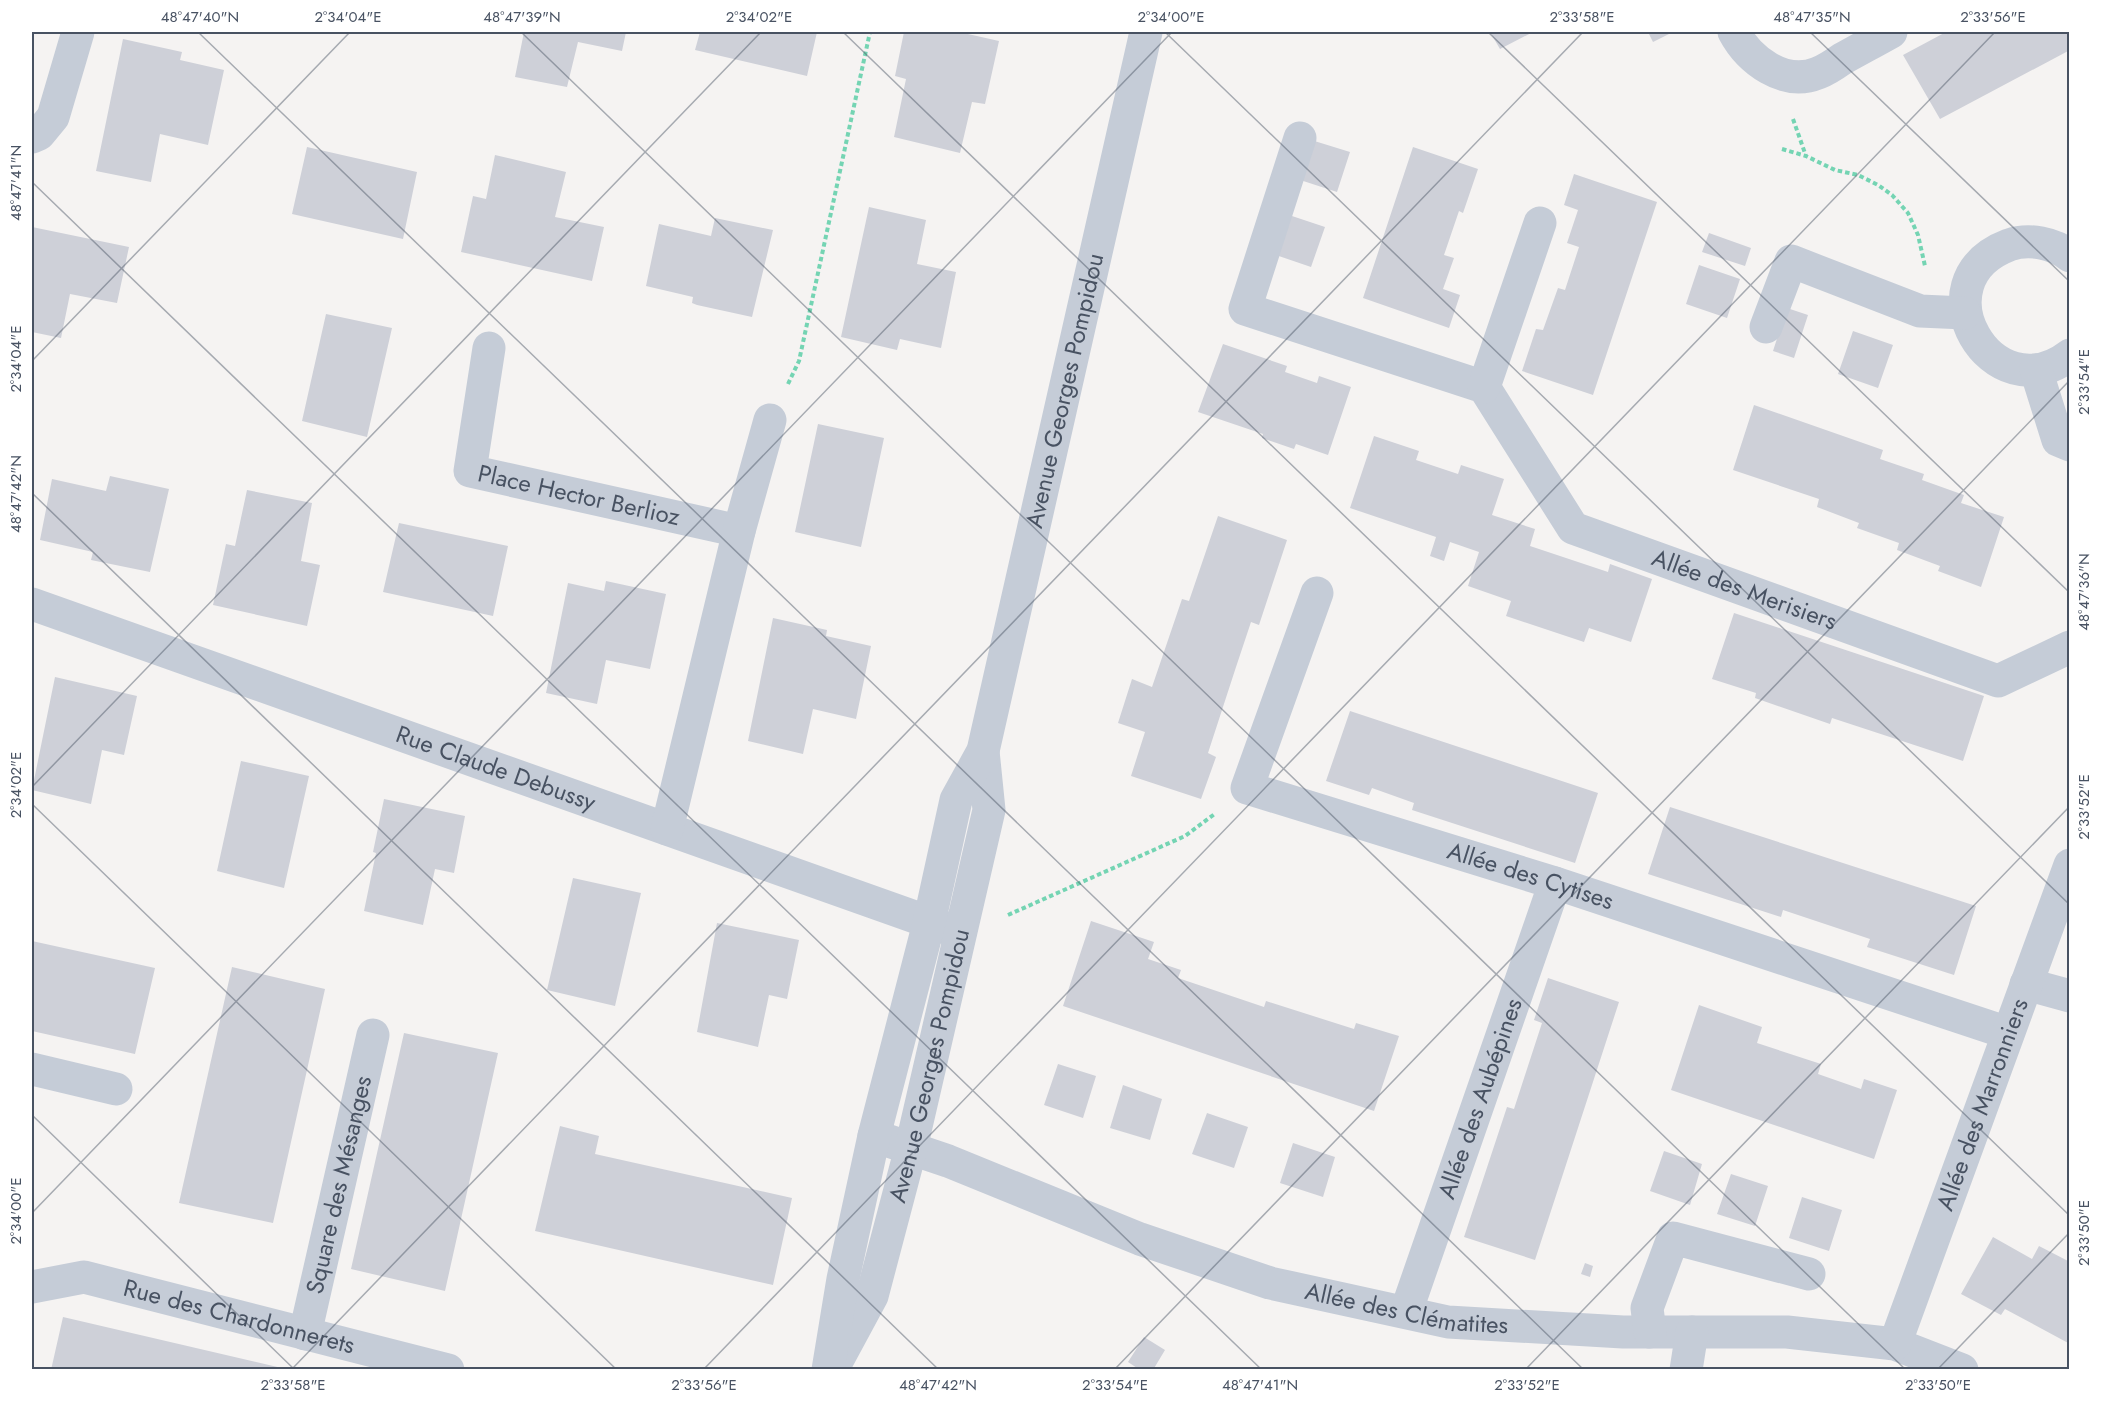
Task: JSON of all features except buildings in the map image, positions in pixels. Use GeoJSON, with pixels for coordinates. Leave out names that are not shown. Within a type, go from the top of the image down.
{"type":"FeatureCollection","features":[{"type":"Feature","properties":{"kind":"street"},"geometry":{"type":"LineString","coordinates":[[32,137],[39,134],[53,117],[78,32]]}},
{"type":"Feature","properties":{"kind":"street","name":"Avenue Georges Pompidou"},"geometry":{"type":"LineString","coordinates":[[830,1370],[843,1280],[874,1136],[929,923],[956,800],[983,751],[1146,32]]}},
{"type":"Feature","properties":{"kind":"street"},"geometry":{"type":"LineString","coordinates":[[1734,32],[1748,52],[1762,64],[1786,75],[1803,76],[1817,74],[1891,32]]}},
{"type":"Feature","properties":{"kind":"street"},"geometry":{"type":"LineString","coordinates":[[1300,138],[1245,309],[1484,387],[1540,223]]}},
{"type":"Feature","properties":{"kind":"street"},"geometry":{"type":"LineString","coordinates":[[2070,256],[2048,243],[2017,242],[1996,250],[1985,258],[1972,277],[1965,298],[1965,313],[1972,334],[1986,353],[2013,368],[2036,370],[2060,362],[2070,355]]}},
{"type":"Feature","properties":{"kind":"street"},"geometry":{"type":"LineString","coordinates":[[1766,327],[1791,261],[1920,311],[1965,313]]}},
{"type":"Feature","properties":{"kind":"street","name":"Place Hector Berlioz"},"geometry":{"type":"LineString","coordinates":[[489,348],[470,471],[739,531]]}},
{"type":"Feature","properties":{"kind":"street"},"geometry":{"type":"LineString","coordinates":[[2036,370],[2058,440],[2070,445]]}},
{"type":"Feature","properties":{"kind":"street","name":"Allée des Merisiers"},"geometry":{"type":"LineString","coordinates":[[1484,387],[1573,528],[1998,681],[2070,647]]}},
{"type":"Feature","properties":{"kind":"street"},"geometry":{"type":"LineString","coordinates":[[667,829],[739,531],[770,420]]}},
{"type":"Feature","properties":{"kind":"street"},"geometry":{"type":"LineString","coordinates":[[1247,788],[1317,593]]}},
{"type":"Feature","properties":{"kind":"street","name":"Rue Claude Debussy"},"geometry":{"type":"LineString","coordinates":[[32,604],[960,933]]}},
{"type":"Feature","properties":{"kind":"street","name":"Avenue Georges Pompidou"},"geometry":{"type":"LineString","coordinates":[[830,1370],[873,1296],[911,1148],[989,810],[983,751]]}},
{"type":"Feature","properties":{"kind":"street","name":"Allée des Cytises"},"geometry":{"type":"LineString","coordinates":[[1247,788],[1555,883],[2008,1033]]}},
{"type":"Feature","properties":{"kind":"street","name":"Allée des Marronniers"},"geometry":{"type":"LineString","coordinates":[[1894,1344],[2070,866]]}},
{"type":"Feature","properties":{"kind":"street","name":"Allée des Aubépines"},"geometry":{"type":"LineString","coordinates":[[1406,1312],[1555,883]]}},
{"type":"Feature","properties":{"kind":"street"},"geometry":{"type":"LineString","coordinates":[[2026,984],[2070,996]]}},
{"type":"Feature","properties":{"kind":"street","name":"Square des Mésanges"},"geometry":{"type":"LineString","coordinates":[[305,1334],[373,1035]]}},
{"type":"Feature","properties":{"kind":"street"},"geometry":{"type":"LineString","coordinates":[[32,1069],[116,1089]]}},
{"type":"Feature","properties":{"kind":"street","name":"Allée des Clématites"},"geometry":{"type":"LineString","coordinates":[[874,1136],[911,1148],[1140,1239],[1270,1283],[1448,1322],[1650,1332],[1787,1332],[1894,1344],[1962,1370]]}},
{"type":"Feature","properties":{"kind":"street"},"geometry":{"type":"LineString","coordinates":[[1650,1332],[1647,1308],[1673,1238],[1809,1274]]}},
{"type":"Feature","properties":{"kind":"street","name":"Rue des Chardonnerets"},"geometry":{"type":"LineString","coordinates":[[32,1287],[84,1277],[448,1370]]}},
{"type":"Feature","properties":{"kind":"street"},"geometry":{"type":"LineString","coordinates":[[1686,1370],[1692,1332]]}},
{"type":"Feature","properties":{"kind":"path"},"geometry":{"type":"LineString","coordinates":[[770,420],[799,361],[870,32]]}},
{"type":"Feature","properties":{"kind":"path"},"geometry":{"type":"LineString","coordinates":[[1782,149],[1806,156],[1835,170],[1858,176],[1878,185],[1908,213],[1918,235],[1928,281],[1920,311]]}},
{"type":"Feature","properties":{"kind":"path"},"geometry":{"type":"LineString","coordinates":[[1007,915],[1185,836],[1247,788]]}}]}
